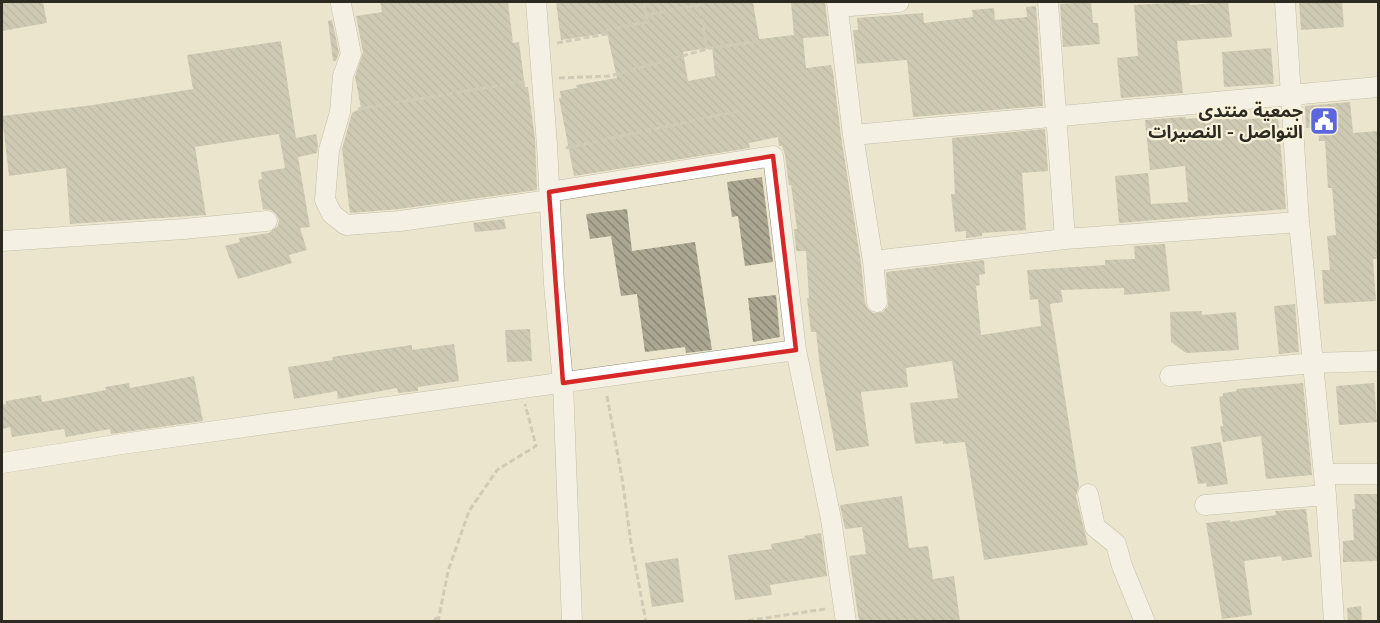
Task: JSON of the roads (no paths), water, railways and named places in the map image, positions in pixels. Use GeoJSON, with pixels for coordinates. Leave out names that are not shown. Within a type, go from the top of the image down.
{"type":"FeatureCollection","features":[{"type":"Feature","properties":{"kind":"street"},"geometry":{"type":"LineString","coordinates":[[536,2],[547,145],[554,284],[563,383],[572,621]]}},
{"type":"Feature","properties":{"kind":"street"},"geometry":{"type":"LineString","coordinates":[[877,302],[837,4],[899,2]]}},
{"type":"Feature","properties":{"kind":"street"},"geometry":{"type":"LineString","coordinates":[[1048,2],[1065,239]]}},
{"type":"Feature","properties":{"kind":"street"},"geometry":{"type":"LineString","coordinates":[[1286,2],[1299,222],[1326,495],[1334,621]]}},
{"type":"Feature","properties":{"kind":"street"},"geometry":{"type":"LineString","coordinates":[[341,4],[351,54],[343,76],[340,112],[329,150],[325,200],[332,214],[346,225],[400,220],[549,196],[773,156],[796,350],[831,519],[845,614]]}},
{"type":"Feature","properties":{"kind":"street"},"geometry":{"type":"LineString","coordinates":[[853,135],[1378,87]]}},
{"type":"Feature","properties":{"kind":"street"},"geometry":{"type":"LineString","coordinates":[[2,241],[267,221]]}},
{"type":"Feature","properties":{"kind":"street"},"geometry":{"type":"LineString","coordinates":[[873,261],[1065,239],[1299,222]]}},
{"type":"Feature","properties":{"kind":"street"},"geometry":{"type":"LineString","coordinates":[[2,463],[796,350]]}},
{"type":"Feature","properties":{"kind":"street"},"geometry":{"type":"LineString","coordinates":[[1170,376],[1314,363],[1378,361]]}},
{"type":"Feature","properties":{"kind":"street"},"geometry":{"type":"LineString","coordinates":[[1324,474],[1378,474]]}},
{"type":"Feature","properties":{"kind":"street"},"geometry":{"type":"LineString","coordinates":[[1088,494],[1095,527],[1116,544],[1122,566],[1145,621]]}},
{"type":"Feature","properties":{"kind":"street"},"geometry":{"type":"LineString","coordinates":[[1205,506],[1260,499],[1326,495]]}},
{"type":"Feature","properties":{"kind":"place","name":"جمعية منتدى التواصل - النصيرات"},"geometry":{"type":"Point","coordinates":[1324,121]}}]}
